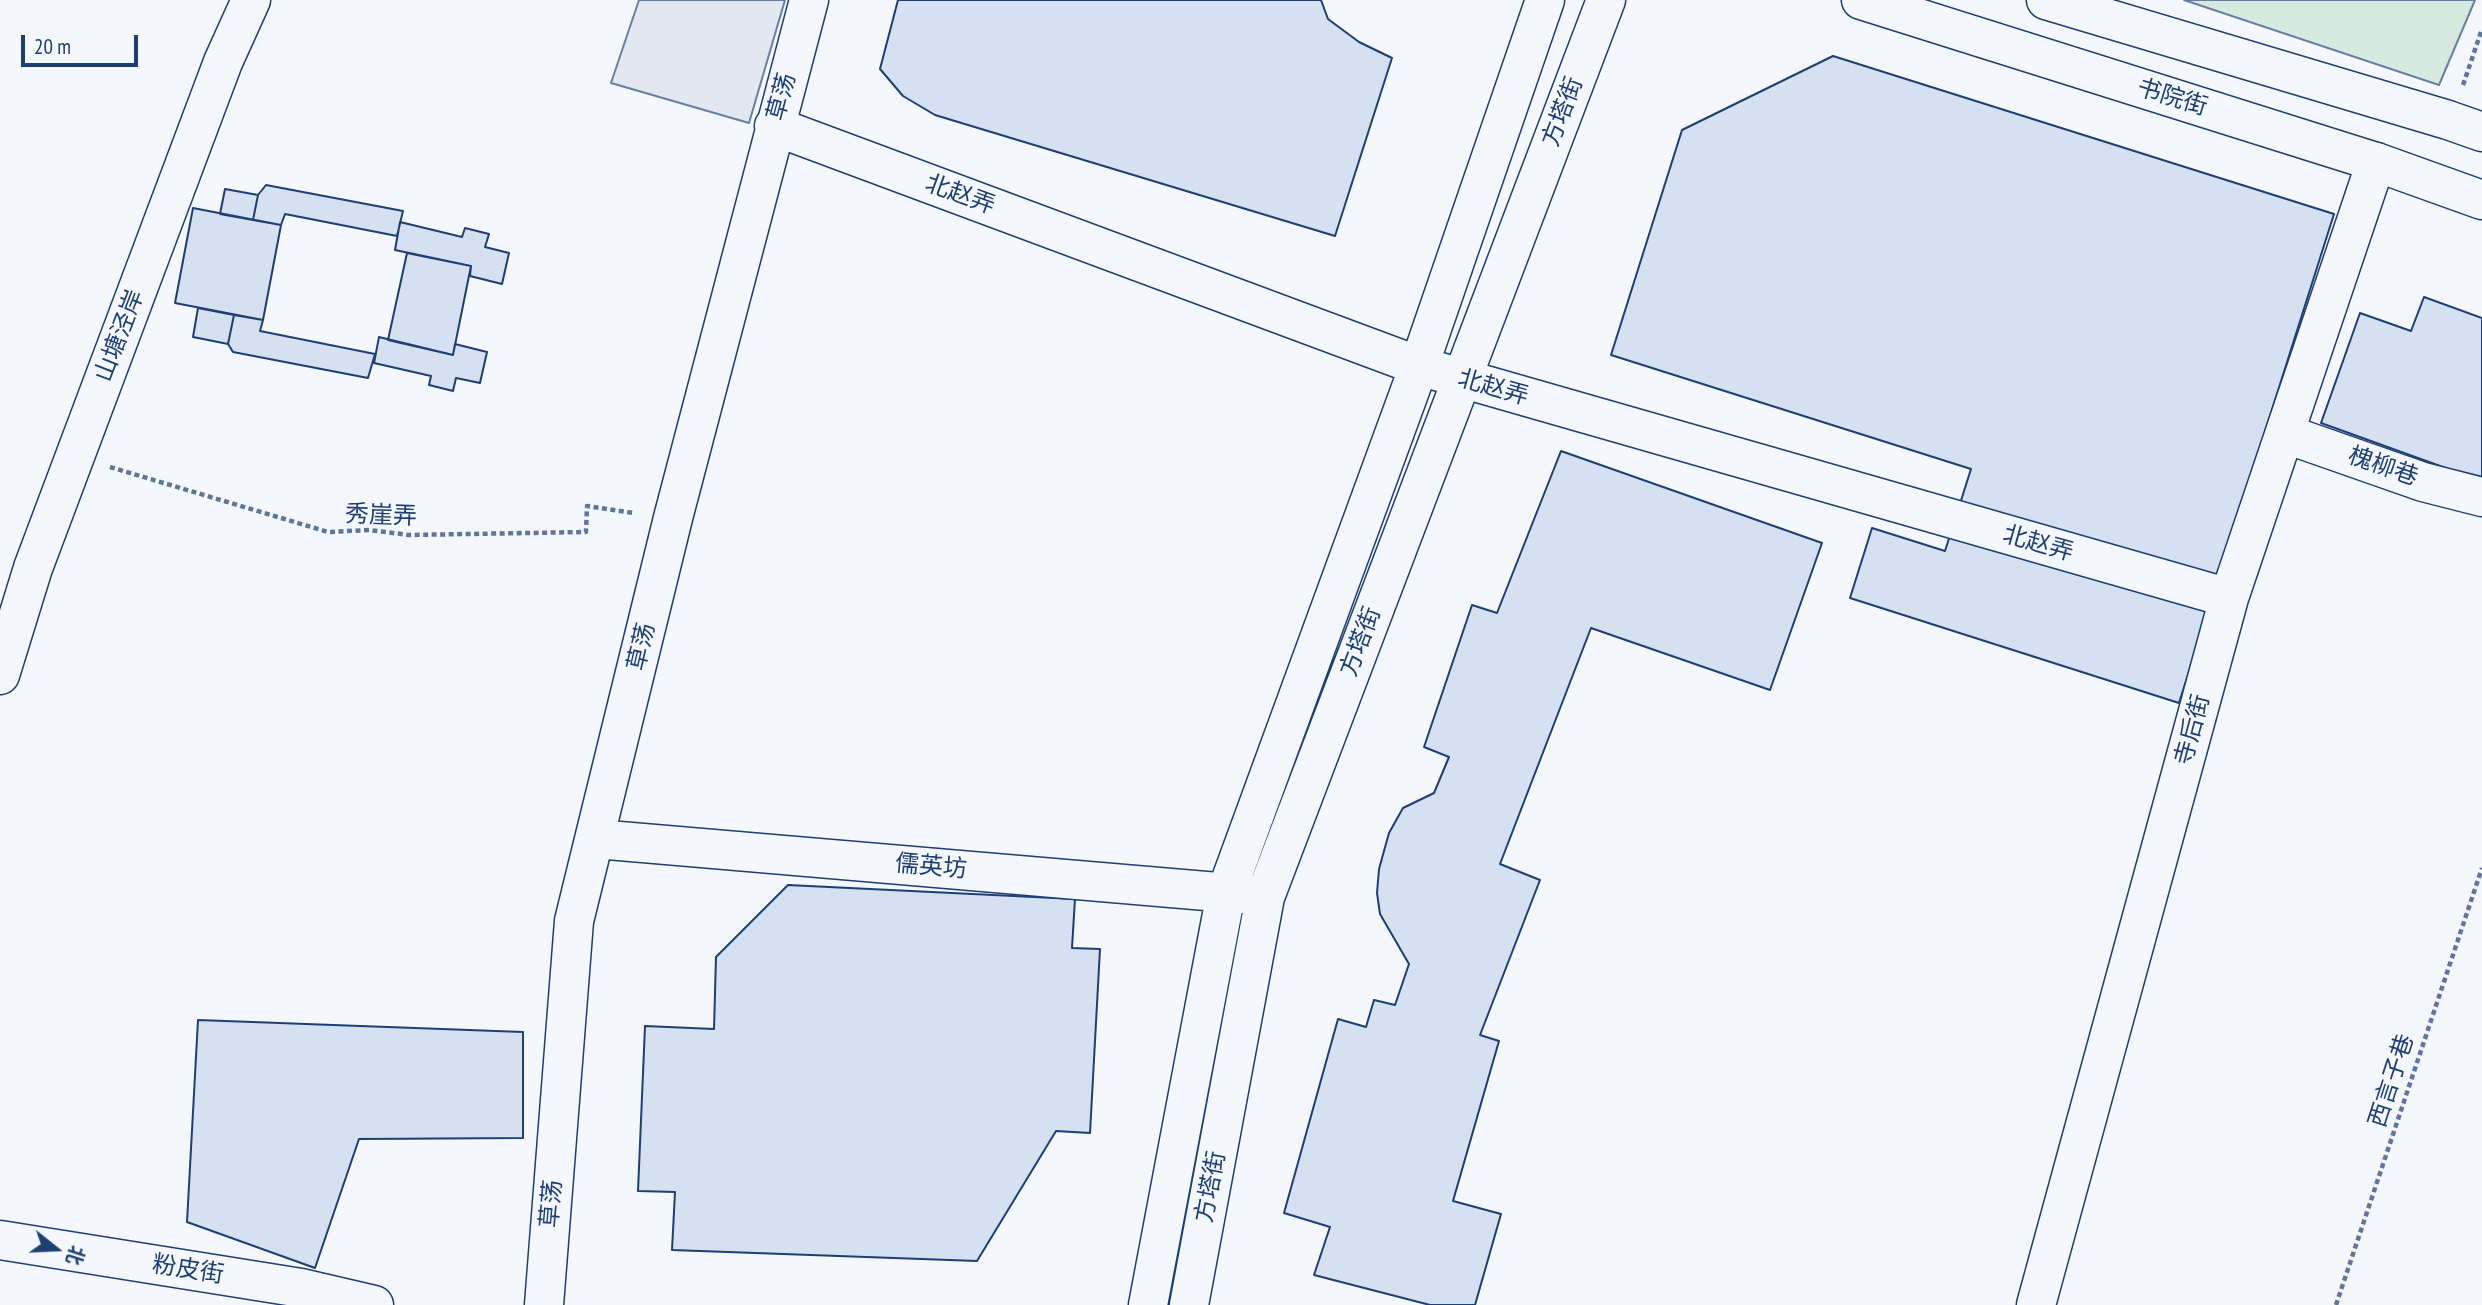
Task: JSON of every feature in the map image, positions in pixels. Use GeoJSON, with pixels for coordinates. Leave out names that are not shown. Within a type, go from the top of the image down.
{"type":"FeatureCollection","features":[{"type":"Feature","properties":{"kind":"street","name":"山塘泾岸"},"geometry":{"type":"LineString","coordinates":[[0,675],[33,568],[74,457],[223,62],[251,0]]}},
{"type":"Feature","properties":{"kind":"street","name":"草荡"},"geometry":{"type":"LineString","coordinates":[[544,1305],[574,921],[673,518],[808,0]]}},
{"type":"Feature","properties":{"kind":"street","name":"方塔街"},"geometry":{"type":"LineString","coordinates":[[1149,1305],[1226,893],[1419,366],[1545,0]]}},
{"type":"Feature","properties":{"kind":"street","name":"方塔街"},"geometry":{"type":"LineString","coordinates":[[1189,1305],[1265,897],[1606,0]]}},
{"type":"Feature","properties":{"kind":"street","name":"书院街"},"geometry":{"type":"LineString","coordinates":[[1861,0],[2376,162],[2482,200]]}},
{"type":"Feature","properties":{"kind":"street"},"geometry":{"type":"LineString","coordinates":[[2046,0],[2465,126]]}},
{"type":"Feature","properties":{"kind":"street","name":"北赵弄"},"geometry":{"type":"LineString","coordinates":[[774,126],[1419,366],[2229,598]]}},
{"type":"Feature","properties":{"kind":"street","name":"寺后街"},"geometry":{"type":"LineString","coordinates":[[2036,1305],[2229,598],[2376,162]]}},
{"type":"Feature","properties":{"kind":"street","name":"槐柳巷"},"geometry":{"type":"LineString","coordinates":[[2286,433],[2423,482],[2482,497]]}},
{"type":"Feature","properties":{"kind":"street","name":"儒英坊"},"geometry":{"type":"LineString","coordinates":[[596,839],[1265,897]]}},
{"type":"Feature","properties":{"kind":"street","name":"粉皮街"},"geometry":{"type":"LineString","coordinates":[[0,1240],[301,1288],[374,1305]]}},
{"type":"Feature","properties":{"kind":"path"},"geometry":{"type":"LineString","coordinates":[[2465,126],[2482,29]]}},
{"type":"Feature","properties":{"kind":"path","name":"秀崖弄"},"geometry":{"type":"LineString","coordinates":[[74,457],[328,532],[369,530],[409,535],[586,532],[587,506],[673,518]]}},
{"type":"Feature","properties":{"kind":"path","name":"西言子巷"},"geometry":{"type":"LineString","coordinates":[[2336,1305],[2482,868]]}},
{"type":"Feature","properties":{"kind":"shaded area"},"geometry":{"type":"Polygon","coordinates":[[[639,0],[785,0],[749,123],[611,83],[639,0]]]}},
{"type":"Feature","properties":{"kind":"shaded area"},"geometry":{"type":"Polygon","coordinates":[[[2184,0],[2475,0],[2439,85],[2184,0]]]}},
{"type":"Feature","properties":{"kind":"building"},"geometry":{"type":"Polygon","coordinates":[[[898,0],[1321,0],[1328,19],[1359,42],[1392,58],[1335,236],[935,115],[903,96],[880,69],[898,0]]]}},
{"type":"Feature","properties":{"kind":"building"},"geometry":{"type":"Polygon","coordinates":[[[1833,56],[2334,214],[2179,703],[1850,598],[1872,528],[1945,551],[1971,469],[1611,355],[1682,130],[1833,56]]]}},
{"type":"Feature","properties":{"kind":"building"},"geometry":{"type":"Polygon","coordinates":[[[266,185],[403,211],[397,236],[285,214],[281,225],[253,220],[258,195],[266,185]]]}},
{"type":"Feature","properties":{"kind":"building"},"geometry":{"type":"Polygon","coordinates":[[[225,189],[258,195],[253,220],[220,214],[225,189]]]}},
{"type":"Feature","properties":{"kind":"building"},"geometry":{"type":"Polygon","coordinates":[[[193,208],[281,225],[263,320],[175,303],[193,208]]]}},
{"type":"Feature","properties":{"kind":"building"},"geometry":{"type":"Polygon","coordinates":[[[400,222],[462,237],[465,228],[489,234],[485,247],[509,253],[502,284],[470,276],[471,266],[395,250],[400,222]]]}},
{"type":"Feature","properties":{"kind":"building"},"geometry":{"type":"Polygon","coordinates":[[[407,253],[471,266],[453,355],[388,340],[407,253]]]}},
{"type":"Feature","properties":{"kind":"building"},"geometry":{"type":"Polygon","coordinates":[[[2424,297],[2482,318],[2482,481],[2321,423],[2360,313],[2411,331],[2424,297]]]}},
{"type":"Feature","properties":{"kind":"building"},"geometry":{"type":"Polygon","coordinates":[[[198,308],[234,315],[228,344],[193,337],[198,308]]]}},
{"type":"Feature","properties":{"kind":"building"},"geometry":{"type":"Polygon","coordinates":[[[234,315],[263,320],[260,331],[375,354],[368,378],[233,352],[228,344],[234,315]]]}},
{"type":"Feature","properties":{"kind":"building"},"geometry":{"type":"Polygon","coordinates":[[[379,337],[453,355],[455,344],[487,352],[480,383],[456,378],[453,391],[429,385],[431,376],[374,363],[379,337]]]}},
{"type":"Feature","properties":{"kind":"building"},"geometry":{"type":"Polygon","coordinates":[[[1561,451],[1822,543],[1770,690],[1591,628],[1500,864],[1540,880],[1480,1035],[1499,1041],[1453,1201],[1501,1214],[1475,1305],[1430,1305],[1314,1275],[1330,1227],[1284,1213],[1338,1019],[1366,1027],[1374,1000],[1395,1005],[1409,964],[1380,914],[1377,893],[1379,869],[1389,833],[1403,808],[1434,793],[1449,757],[1424,747],[1472,605],[1497,613],[1561,451]]]}},
{"type":"Feature","properties":{"kind":"building"},"geometry":{"type":"Polygon","coordinates":[[[788,885],[1075,899],[1072,948],[1100,949],[1090,1133],[1056,1131],[977,1261],[672,1250],[675,1192],[638,1191],[645,1026],[714,1029],[716,957],[788,885]]]}},
{"type":"Feature","properties":{"kind":"building"},"geometry":{"type":"Polygon","coordinates":[[[198,1020],[523,1032],[523,1138],[359,1139],[315,1268],[187,1222],[198,1020]]]}}]}
